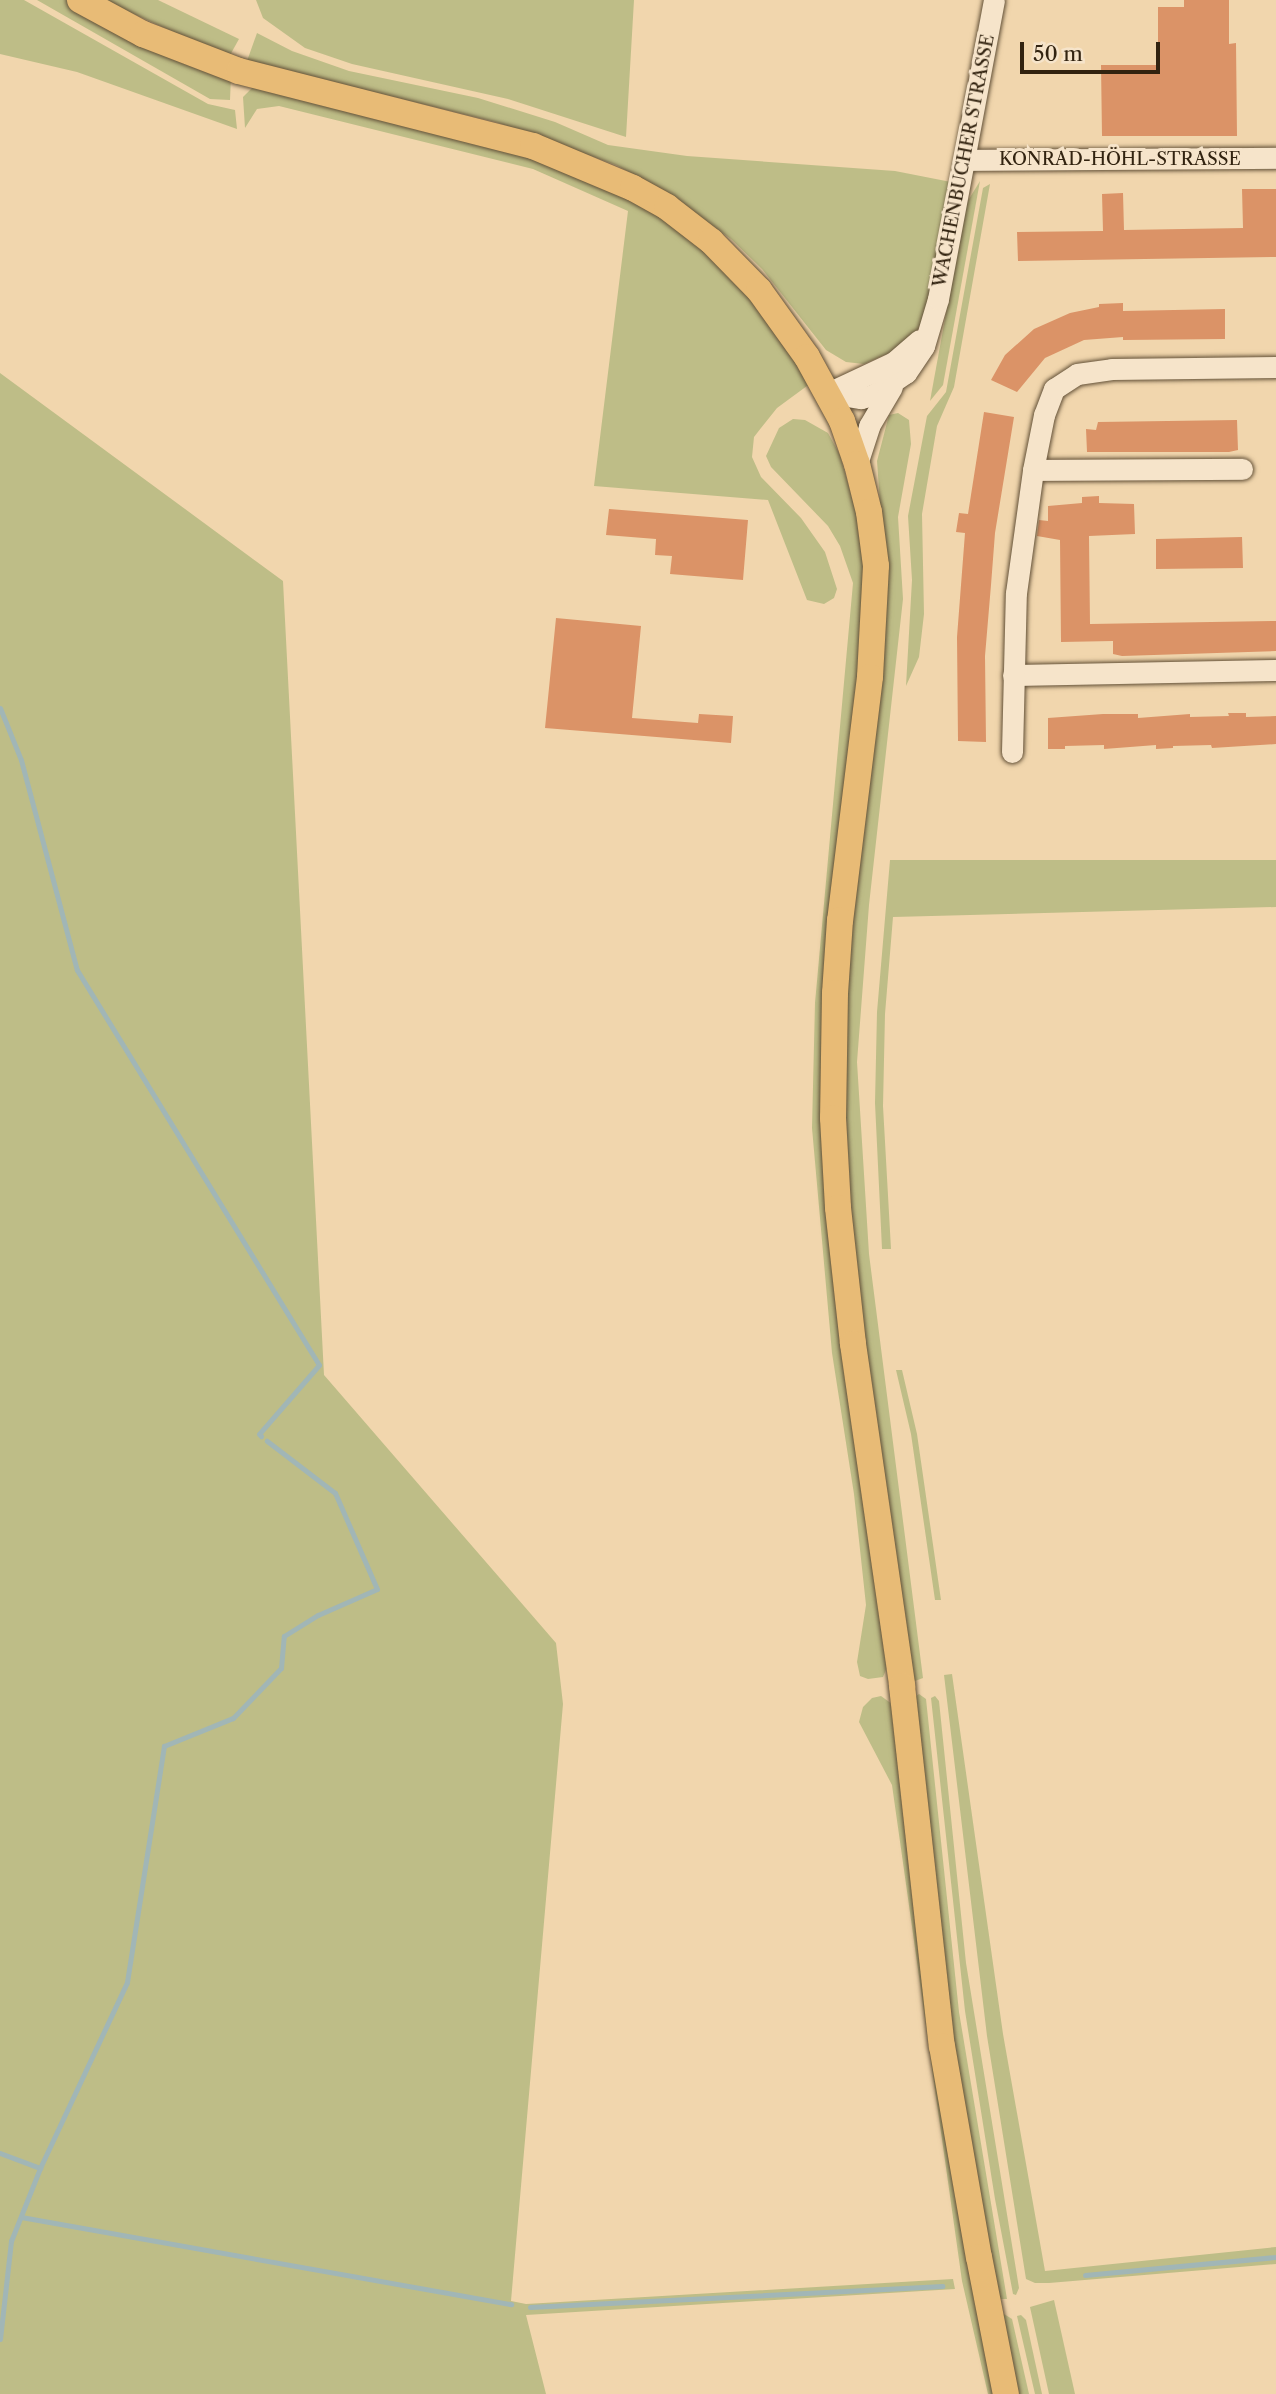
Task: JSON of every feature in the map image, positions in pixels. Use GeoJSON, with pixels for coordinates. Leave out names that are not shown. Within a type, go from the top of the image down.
{"type":"FeatureCollection","features":[{"type":"Feature","properties":{"kind":"main road"},"geometry":{"type":"LineString","coordinates":[[80,0],[143,34],[239,71],[533,146],[634,188],[675,213],[733,262],[782,320],[828,393],[858,464],[874,540],[874,636],[837,948],[833,1075],[838,1208],[853,1344],[902,1686],[940,2033],[1006,2394]]}},
{"type":"Feature","properties":{"kind":"street","name":"WACHENBUCHER STRASSE"},"geometry":{"type":"LineString","coordinates":[[828,393],[861,398],[895,382],[906,373],[925,346],[932,323],[994,0]]}},
{"type":"Feature","properties":{"kind":"street","name":"KONRAD-HÖHL-STRASSE"},"geometry":{"type":"LineString","coordinates":[[964,160],[1276,158]]}},
{"type":"Feature","properties":{"kind":"street","name":"WACHENBUCHER STRASSE"},"geometry":{"type":"LineString","coordinates":[[828,393],[894,362],[908,352],[932,323]]}},
{"type":"Feature","properties":{"kind":"street"},"geometry":{"type":"LineString","coordinates":[[1012,752],[1016,593],[1033,470],[1049,400],[1064,380],[1077,374],[1112,369],[1276,367]]}},
{"type":"Feature","properties":{"kind":"street"},"geometry":{"type":"LineString","coordinates":[[858,464],[869,426],[895,382]]}},
{"type":"Feature","properties":{"kind":"street"},"geometry":{"type":"LineString","coordinates":[[1033,470],[1242,469]]}},
{"type":"Feature","properties":{"kind":"street"},"geometry":{"type":"LineString","coordinates":[[1013,675],[1276,670]]}},
{"type":"Feature","properties":{"kind":"shaded area"},"geometry":{"type":"Polygon","coordinates":[[[0,0],[24,0],[208,104],[235,110],[237,129],[77,72],[0,54],[0,0]]]}},
{"type":"Feature","properties":{"kind":"shaded area"},"geometry":{"type":"Polygon","coordinates":[[[37,0],[66,0],[96,21],[231,76],[230,100],[210,99],[37,0]]]}},
{"type":"Feature","properties":{"kind":"shaded area"},"geometry":{"type":"Polygon","coordinates":[[[103,0],[158,0],[239,39],[229,57],[103,0]]]}},
{"type":"Feature","properties":{"kind":"shaded area"},"geometry":{"type":"Polygon","coordinates":[[[256,0],[634,0],[626,137],[508,99],[352,64],[305,48],[263,18],[256,0]]]}},
{"type":"Feature","properties":{"kind":"shaded area"},"geometry":{"type":"Polygon","coordinates":[[[257,33],[292,51],[349,71],[478,98],[555,122],[608,145],[687,156],[895,171],[951,182],[926,318],[905,346],[864,364],[846,362],[826,350],[762,269],[731,239],[666,192],[616,165],[496,122],[247,61],[257,33]]]}},
{"type":"Feature","properties":{"kind":"shaded area"},"geometry":{"type":"Polygon","coordinates":[[[255,85],[538,156],[648,205],[727,267],[811,383],[777,408],[761,428],[754,437],[752,457],[761,477],[801,518],[825,552],[837,589],[834,598],[824,604],[807,600],[768,500],[594,486],[628,211],[533,169],[279,106],[257,109],[245,128],[243,97],[255,85]]]}},
{"type":"Feature","properties":{"kind":"shaded area"},"geometry":{"type":"Polygon","coordinates":[[[980,181],[943,385],[930,401],[966,204],[980,181]]]}},
{"type":"Feature","properties":{"kind":"shaded area"},"geometry":{"type":"Polygon","coordinates":[[[990,184],[954,387],[937,426],[922,514],[924,614],[919,657],[906,686],[912,580],[908,516],[927,416],[946,392],[983,188],[990,184]]]}},
{"type":"Feature","properties":{"kind":"shaded area"},"geometry":{"type":"Polygon","coordinates":[[[0,373],[283,581],[324,1375],[556,1643],[563,1704],[511,2301],[526,2304],[953,2279],[955,2289],[526,2315],[546,2394],[0,2394],[0,373]]]}},
{"type":"Feature","properties":{"kind":"shaded area"},"geometry":{"type":"Polygon","coordinates":[[[898,413],[909,420],[911,444],[898,517],[903,599],[869,905],[857,1062],[869,1254],[923,1678],[915,1681],[908,1679],[854,1256],[842,1048],[880,503],[877,461],[889,415],[898,413]]]}},
{"type":"Feature","properties":{"kind":"shaded area"},"geometry":{"type":"Polygon","coordinates":[[[793,419],[805,420],[828,433],[840,455],[863,537],[868,634],[829,952],[888,1665],[883,1677],[868,1679],[860,1676],[857,1662],[866,1605],[854,1494],[832,1353],[812,1128],[815,1003],[853,583],[840,546],[828,526],[771,467],[766,456],[779,428],[793,419]]]}},
{"type":"Feature","properties":{"kind":"shaded area"},"geometry":{"type":"Polygon","coordinates":[[[890,860],[1276,860],[1276,907],[893,917],[885,1014],[883,1106],[891,1249],[882,1249],[875,1103],[877,1012],[890,860]]]}},
{"type":"Feature","properties":{"kind":"shaded area"},"geometry":{"type":"Polygon","coordinates":[[[896,1370],[902,1370],[917,1434],[941,1600],[935,1600],[911,1434],[896,1370]]]}},
{"type":"Feature","properties":{"kind":"shaded area"},"geometry":{"type":"Polygon","coordinates":[[[952,1674],[1003,2034],[1045,2271],[1276,2247],[1276,2264],[1049,2283],[1035,2283],[1026,2279],[987,2036],[944,1675],[952,1674]]]}},
{"type":"Feature","properties":{"kind":"shaded area"},"geometry":{"type":"Polygon","coordinates":[[[919,1694],[926,1699],[959,2012],[1007,2299],[1001,2299],[992,2293],[966,2146],[910,1700],[919,1694]]]}},
{"type":"Feature","properties":{"kind":"shaded area"},"geometry":{"type":"Polygon","coordinates":[[[881,1696],[892,1704],[999,2394],[988,2394],[962,2281],[892,1785],[859,1722],[863,1707],[872,1698],[881,1696]]]}},
{"type":"Feature","properties":{"kind":"shaded area"},"geometry":{"type":"Polygon","coordinates":[[[935,1696],[939,1701],[966,1963],[1019,2288],[1016,2295],[1013,2294],[995,2199],[965,2011],[931,1698],[935,1696]]]}},
{"type":"Feature","properties":{"kind":"shaded area"},"geometry":{"type":"Polygon","coordinates":[[[1054,2300],[1075,2394],[1049,2394],[1030,2307],[1054,2300]]]}},
{"type":"Feature","properties":{"kind":"shaded area"},"geometry":{"type":"Polygon","coordinates":[[[1004,2314],[1012,2319],[1029,2394],[1016,2394],[998,2316],[1004,2314]]]}},
{"type":"Feature","properties":{"kind":"shaded area"},"geometry":{"type":"Polygon","coordinates":[[[1021,2315],[1026,2320],[1042,2394],[1035,2394],[1017,2316],[1021,2315]]]}},
{"type":"Feature","properties":{"kind":"building"},"geometry":{"type":"Polygon","coordinates":[[[1184,0],[1229,0],[1229,44],[1236,43],[1237,136],[1102,136],[1101,65],[1158,65],[1158,7],[1184,7],[1184,0]]]}},
{"type":"Feature","properties":{"kind":"building"},"geometry":{"type":"Polygon","coordinates":[[[1242,189],[1276,189],[1276,257],[1018,261],[1017,232],[1103,231],[1102,194],[1123,193],[1124,230],[1243,228],[1242,189]]]}},
{"type":"Feature","properties":{"kind":"building"},"geometry":{"type":"Polygon","coordinates":[[[1123,303],[1123,311],[1225,309],[1225,339],[1123,340],[1123,337],[1084,340],[1045,358],[1017,392],[991,380],[1005,355],[1034,329],[1070,313],[1099,307],[1099,304],[1123,303]]]}},
{"type":"Feature","properties":{"kind":"building"},"geometry":{"type":"Polygon","coordinates":[[[984,412],[1014,417],[995,533],[985,656],[986,742],[958,741],[957,637],[965,533],[956,532],[959,513],[968,514],[984,412]]]}},
{"type":"Feature","properties":{"kind":"building"},"geometry":{"type":"Polygon","coordinates":[[[1237,420],[1238,450],[1229,452],[1087,452],[1086,429],[1096,430],[1098,422],[1237,420]]]}},
{"type":"Feature","properties":{"kind":"building"},"geometry":{"type":"Polygon","coordinates":[[[1099,496],[1099,503],[1134,504],[1135,534],[1089,536],[1090,624],[1276,621],[1276,651],[1122,656],[1113,654],[1113,641],[1061,642],[1060,540],[1037,536],[1039,520],[1048,521],[1048,506],[1082,503],[1082,497],[1099,496]]]}},
{"type":"Feature","properties":{"kind":"building"},"geometry":{"type":"Polygon","coordinates":[[[609,509],[748,520],[743,580],[670,574],[672,556],[655,555],[656,539],[606,535],[609,509]]]}},
{"type":"Feature","properties":{"kind":"building"},"geometry":{"type":"Polygon","coordinates":[[[1242,537],[1243,568],[1156,569],[1156,539],[1242,537]]]}},
{"type":"Feature","properties":{"kind":"building"},"geometry":{"type":"Polygon","coordinates":[[[556,618],[641,626],[632,718],[698,723],[699,714],[733,716],[731,743],[545,728],[556,618]]]}},
{"type":"Feature","properties":{"kind":"building"},"geometry":{"type":"Polygon","coordinates":[[[1228,713],[1246,713],[1246,717],[1276,716],[1276,744],[1212,748],[1211,745],[1173,746],[1156,749],[1156,745],[1104,749],[1104,745],[1048,749],[1048,718],[1103,714],[1138,714],[1138,718],[1190,714],[1190,717],[1229,716],[1228,713]]]}},
{"type":"Feature","properties":{"kind":"waterway"},"geometry":{"type":"LineString","coordinates":[[0,708],[21,760],[77,970],[319,1365],[259,1434],[261,1436]]}},
{"type":"Feature","properties":{"kind":"waterway"},"geometry":{"type":"LineString","coordinates":[[0,2339],[11,2241],[40,2168],[127,1982],[164,1746],[233,1718],[281,1668],[284,1636],[318,1615],[377,1589],[335,1493],[267,1441]]}},
{"type":"Feature","properties":{"kind":"waterway"},"geometry":{"type":"LineString","coordinates":[[0,2153],[40,2168]]}},
{"type":"Feature","properties":{"kind":"waterway"},"geometry":{"type":"LineString","coordinates":[[21,2217],[511,2304]]}},
{"type":"Feature","properties":{"kind":"waterway"},"geometry":{"type":"LineString","coordinates":[[1085,2275],[1276,2257]]}},
{"type":"Feature","properties":{"kind":"waterway"},"geometry":{"type":"LineString","coordinates":[[530,2307],[942,2286]]}}]}
